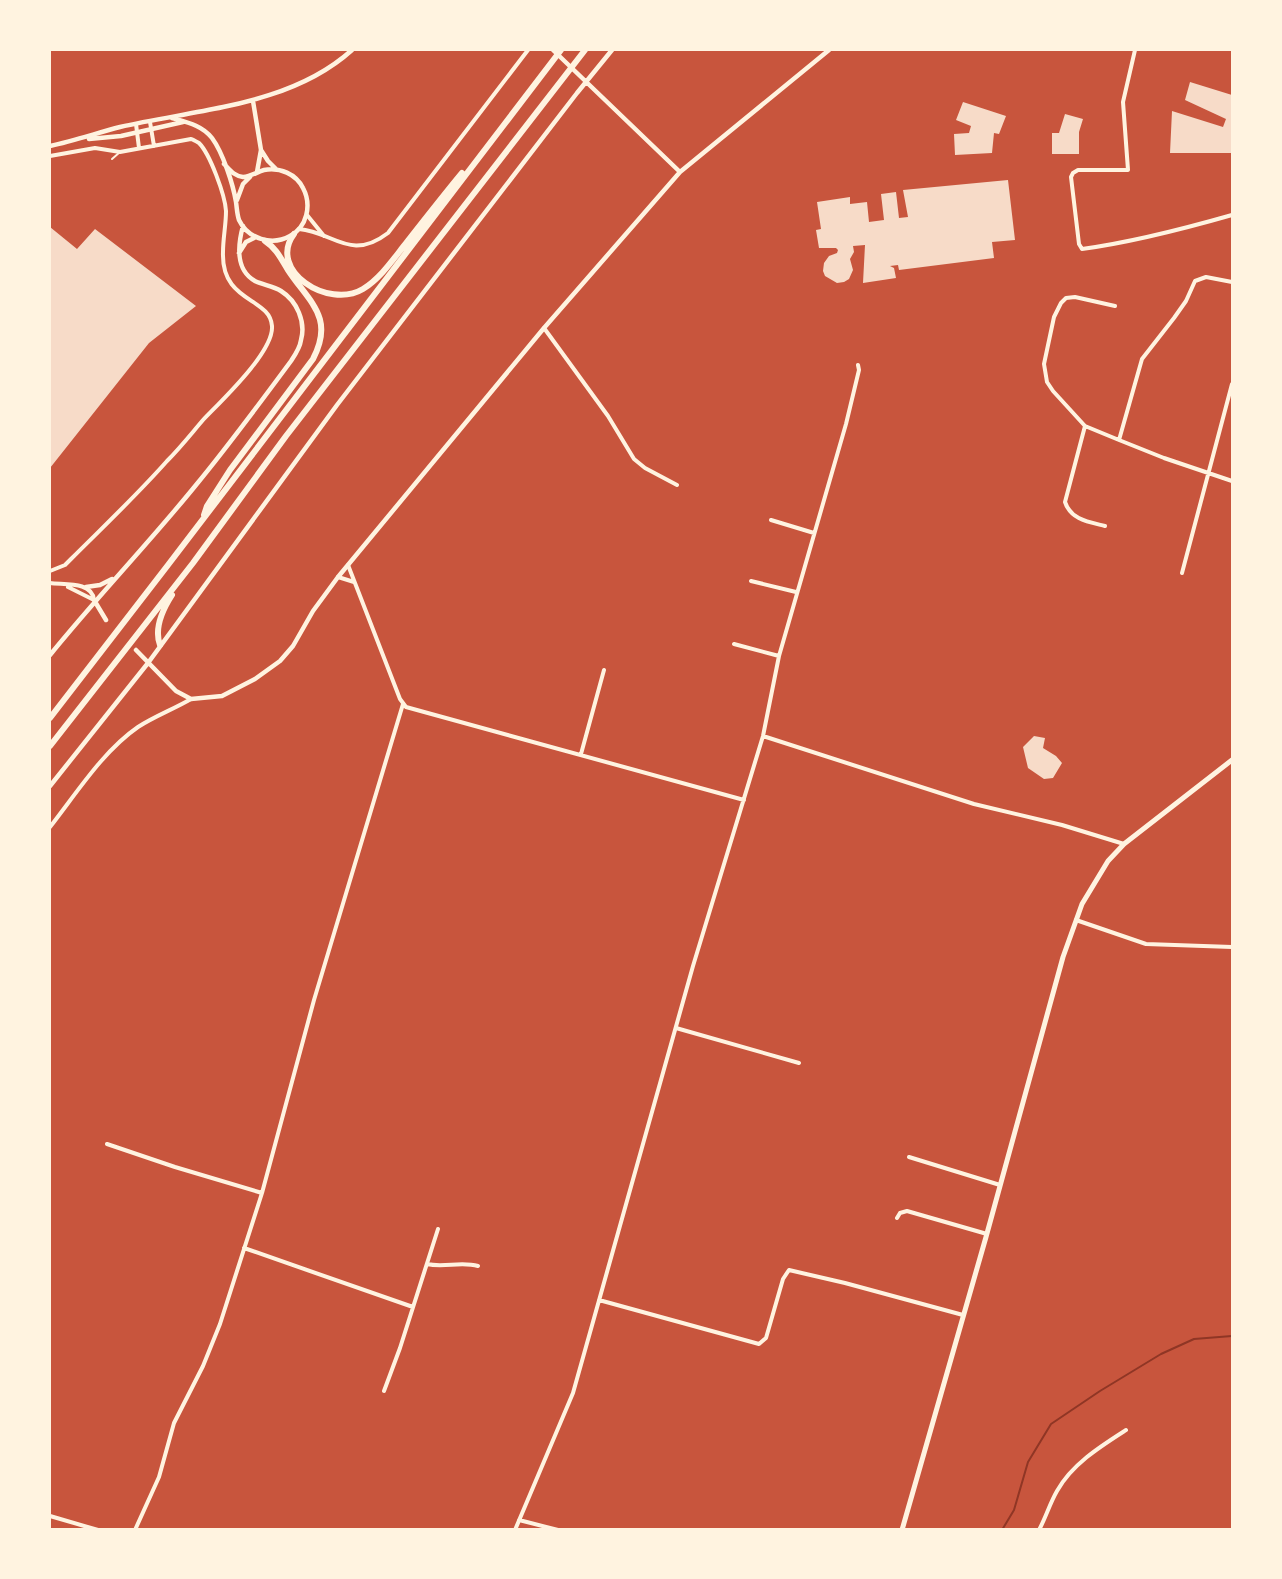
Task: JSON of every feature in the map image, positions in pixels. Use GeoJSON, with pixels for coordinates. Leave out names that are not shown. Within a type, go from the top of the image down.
{"type":"FeatureCollection","features":[{"type":"Feature","properties":{"kind":"highway"},"geometry":{"type":"LineString","coordinates":[[50,718],[561,50]]}},
{"type":"Feature","properties":{"kind":"highway"},"geometry":{"type":"LineString","coordinates":[[50,746],[193,563],[293,427],[582,52]]}},
{"type":"Feature","properties":{"kind":"highway"},"geometry":{"type":"LineString","coordinates":[[296,231],[288,242],[287,255],[294,270],[308,284],[318,291],[334,296],[348,295],[362,290],[390,263],[473,159],[505,123]]}},
{"type":"Feature","properties":{"kind":"highway"},"geometry":{"type":"LineString","coordinates":[[201,523],[207,506],[230,470],[313,359],[319,344],[321,327],[315,305],[287,269],[274,247],[265,241]]}},
{"type":"Feature","properties":{"kind":"highway"},"geometry":{"type":"LineString","coordinates":[[160,645],[158,639],[162,612],[193,563]]}},
{"type":"Feature","properties":{"kind":"main road"},"geometry":{"type":"LineString","coordinates":[[902,1530],[987,1234],[1060,966],[1076,920],[1098,876],[1124,844],[1233,760]]}},
{"type":"Feature","properties":{"kind":"street"},"geometry":{"type":"LineString","coordinates":[[50,146],[119,127],[253,101],[324,70],[352,50]]}},
{"type":"Feature","properties":{"kind":"street"},"geometry":{"type":"LineString","coordinates":[[296,231],[325,236],[340,244],[357,246],[372,242],[388,233],[528,50]]}},
{"type":"Feature","properties":{"kind":"street"},"geometry":{"type":"LineString","coordinates":[[553,50],[680,172]]}},
{"type":"Feature","properties":{"kind":"street"},"geometry":{"type":"LineString","coordinates":[[50,786],[148,663],[337,405],[612,50]]}},
{"type":"Feature","properties":{"kind":"street"},"geometry":{"type":"LineString","coordinates":[[50,827],[89,776],[125,738],[138,728],[191,699],[222,696],[255,679],[280,661],[293,646],[313,611],[338,577],[544,328],[680,172],[829,50]]}},
{"type":"Feature","properties":{"kind":"street"},"geometry":{"type":"LineString","coordinates":[[1135,50],[1123,102],[1128,170],[1078,170],[1073,173],[1074,208],[1079,244],[1083,249],[1123,243],[1233,215]]}},
{"type":"Feature","properties":{"kind":"street"},"geometry":{"type":"LineString","coordinates":[[172,118],[195,125],[207,132],[224,164],[236,202],[236,211],[243,226],[265,241],[285,239],[296,231],[306,215],[307,198],[294,177],[267,161],[261,150],[253,101]]}},
{"type":"Feature","properties":{"kind":"street"},"geometry":{"type":"LineString","coordinates":[[150,122],[154,146]]}},
{"type":"Feature","properties":{"kind":"street"},"geometry":{"type":"LineString","coordinates":[[77,140],[136,132],[184,122]]}},
{"type":"Feature","properties":{"kind":"street"},"geometry":{"type":"LineString","coordinates":[[136,124],[139,148]]}},
{"type":"Feature","properties":{"kind":"street"},"geometry":{"type":"LineString","coordinates":[[50,156],[95,148],[120,152],[191,139],[199,143],[207,155],[225,206],[223,266],[236,291],[268,314],[272,332],[270,340],[242,380],[167,462],[65,565],[50,571]]}},
{"type":"Feature","properties":{"kind":"street"},"geometry":{"type":"LineString","coordinates":[[236,202],[243,184],[254,174],[261,150]]}},
{"type":"Feature","properties":{"kind":"street"},"geometry":{"type":"LineString","coordinates":[[224,164],[237,176],[245,177],[271,169],[279,170]]}},
{"type":"Feature","properties":{"kind":"street"},"geometry":{"type":"LineString","coordinates":[[306,215],[325,236]]}},
{"type":"Feature","properties":{"kind":"street"},"geometry":{"type":"LineString","coordinates":[[50,655],[94,600],[117,577],[214,463],[291,362],[302,341],[300,316],[293,301],[281,291],[250,277],[242,265],[239,238],[243,226]]}},
{"type":"Feature","properties":{"kind":"street"},"geometry":{"type":"LineString","coordinates":[[240,253],[246,242],[256,237]]}},
{"type":"Feature","properties":{"kind":"street"},"geometry":{"type":"LineString","coordinates":[[1119,440],[1142,358],[1186,301],[1195,281],[1206,277],[1233,282]]}},
{"type":"Feature","properties":{"kind":"street"},"geometry":{"type":"LineString","coordinates":[[1115,306],[1075,297],[1065,298],[1060,303],[1045,353],[1044,373],[1047,382],[1085,426],[1208,474],[1233,481]]}},
{"type":"Feature","properties":{"kind":"street"},"geometry":{"type":"LineString","coordinates":[[544,328],[608,416],[634,459],[645,468],[677,485]]}},
{"type":"Feature","properties":{"kind":"street"},"geometry":{"type":"LineString","coordinates":[[515,1530],[569,1405],[676,1028],[763,736],[779,656],[855,392],[858,365]]}},
{"type":"Feature","properties":{"kind":"street"},"geometry":{"type":"LineString","coordinates":[[1182,573],[1233,384]]}},
{"type":"Feature","properties":{"kind":"street"},"geometry":{"type":"LineString","coordinates":[[1085,426],[1065,502],[1071,514],[1106,526]]}},
{"type":"Feature","properties":{"kind":"street"},"geometry":{"type":"LineString","coordinates":[[771,520],[814,532]]}},
{"type":"Feature","properties":{"kind":"street"},"geometry":{"type":"LineString","coordinates":[[135,1530],[159,1477],[174,1423],[209,1353],[244,1248],[314,1000],[403,704],[348,565]]}},
{"type":"Feature","properties":{"kind":"street"},"geometry":{"type":"LineString","coordinates":[[50,583],[86,587],[100,585],[117,577]]}},
{"type":"Feature","properties":{"kind":"street"},"geometry":{"type":"LineString","coordinates":[[338,577],[355,583]]}},
{"type":"Feature","properties":{"kind":"street"},"geometry":{"type":"LineString","coordinates":[[751,581],[796,592]]}},
{"type":"Feature","properties":{"kind":"street"},"geometry":{"type":"LineString","coordinates":[[65,585],[94,600]]}},
{"type":"Feature","properties":{"kind":"street"},"geometry":{"type":"LineString","coordinates":[[86,587],[92,592],[106,620]]}},
{"type":"Feature","properties":{"kind":"street"},"geometry":{"type":"LineString","coordinates":[[734,644],[779,656]]}},
{"type":"Feature","properties":{"kind":"street"},"geometry":{"type":"LineString","coordinates":[[136,651],[176,691],[191,699]]}},
{"type":"Feature","properties":{"kind":"street"},"geometry":{"type":"LineString","coordinates":[[581,754],[604,670]]}},
{"type":"Feature","properties":{"kind":"street"},"geometry":{"type":"LineString","coordinates":[[403,704],[744,800]]}},
{"type":"Feature","properties":{"kind":"street"},"geometry":{"type":"LineString","coordinates":[[763,736],[974,804],[1062,825],[1124,844]]}},
{"type":"Feature","properties":{"kind":"street"},"geometry":{"type":"LineString","coordinates":[[1076,920],[1146,944],[1233,947]]}},
{"type":"Feature","properties":{"kind":"street"},"geometry":{"type":"LineString","coordinates":[[676,1028],[799,1063]]}},
{"type":"Feature","properties":{"kind":"street"},"geometry":{"type":"LineString","coordinates":[[107,1144],[261,1192]]}},
{"type":"Feature","properties":{"kind":"street"},"geometry":{"type":"LineString","coordinates":[[909,1157],[1000,1185]]}},
{"type":"Feature","properties":{"kind":"street"},"geometry":{"type":"LineString","coordinates":[[897,1218],[900,1213],[906,1211],[987,1234]]}},
{"type":"Feature","properties":{"kind":"street"},"geometry":{"type":"LineString","coordinates":[[384,1391],[438,1229]]}},
{"type":"Feature","properties":{"kind":"street"},"geometry":{"type":"LineString","coordinates":[[244,1248],[413,1306]]}},
{"type":"Feature","properties":{"kind":"street"},"geometry":{"type":"LineString","coordinates":[[427,1264],[463,1263],[478,1266]]}},
{"type":"Feature","properties":{"kind":"street"},"geometry":{"type":"LineString","coordinates":[[598,1300],[759,1344],[766,1338],[783,1279],[789,1270],[845,1282],[963,1315]]}},
{"type":"Feature","properties":{"kind":"street"},"geometry":{"type":"LineString","coordinates":[[1040,1530],[1052,1500],[1063,1482],[1088,1457],[1126,1430]]}},
{"type":"Feature","properties":{"kind":"street"},"geometry":{"type":"LineString","coordinates":[[50,1516],[98,1530]]}},
{"type":"Feature","properties":{"kind":"street"},"geometry":{"type":"LineString","coordinates":[[519,1520],[558,1530]]}},
{"type":"Feature","properties":{"kind":"lane"},"geometry":{"type":"LineString","coordinates":[[112,159],[120,152]]}},
{"type":"Feature","properties":{"kind":"building"},"geometry":{"type":"Polygon","coordinates":[[[1190,82],[1232,95],[1232,153],[1170,153],[1172,111],[1223,127],[1226,119],[1185,100],[1190,82]]]}},
{"type":"Feature","properties":{"kind":"building"},"geometry":{"type":"Polygon","coordinates":[[[963,102],[1006,116],[999,134],[994,133],[992,153],[955,155],[954,134],[969,133],[971,126],[956,120],[963,102]]]}},
{"type":"Feature","properties":{"kind":"building"},"geometry":{"type":"Polygon","coordinates":[[[1065,114],[1083,119],[1079,132],[1079,154],[1052,154],[1052,133],[1059,133],[1065,114]]]}},
{"type":"Feature","properties":{"kind":"building"},"geometry":{"type":"Polygon","coordinates":[[[1008,180],[1015,240],[992,242],[994,258],[899,270],[898,265],[890,266],[894,268],[896,278],[863,283],[865,245],[853,246],[854,252],[850,259],[853,270],[849,279],[837,283],[825,276],[824,263],[838,250],[819,248],[816,230],[821,229],[817,202],[850,197],[850,204],[867,202],[869,222],[884,220],[881,194],[896,192],[899,218],[908,217],[903,190],[1008,180]]]}},
{"type":"Feature","properties":{"kind":"building"},"geometry":{"type":"Polygon","coordinates":[[[50,227],[77,249],[95,229],[196,306],[149,343],[50,468],[50,227]]]}},
{"type":"Feature","properties":{"kind":"building"},"geometry":{"type":"Polygon","coordinates":[[[1034,736],[1045,738],[1043,748],[1062,763],[1053,778],[1044,779],[1028,768],[1023,747],[1034,736]]]}},
{"type":"Feature","properties":{"kind":"waterway"},"geometry":{"type":"LineString","coordinates":[[1002,1530],[1014,1510],[1028,1462],[1051,1424],[1161,1354],[1194,1339],[1232,1336]]}}]}
